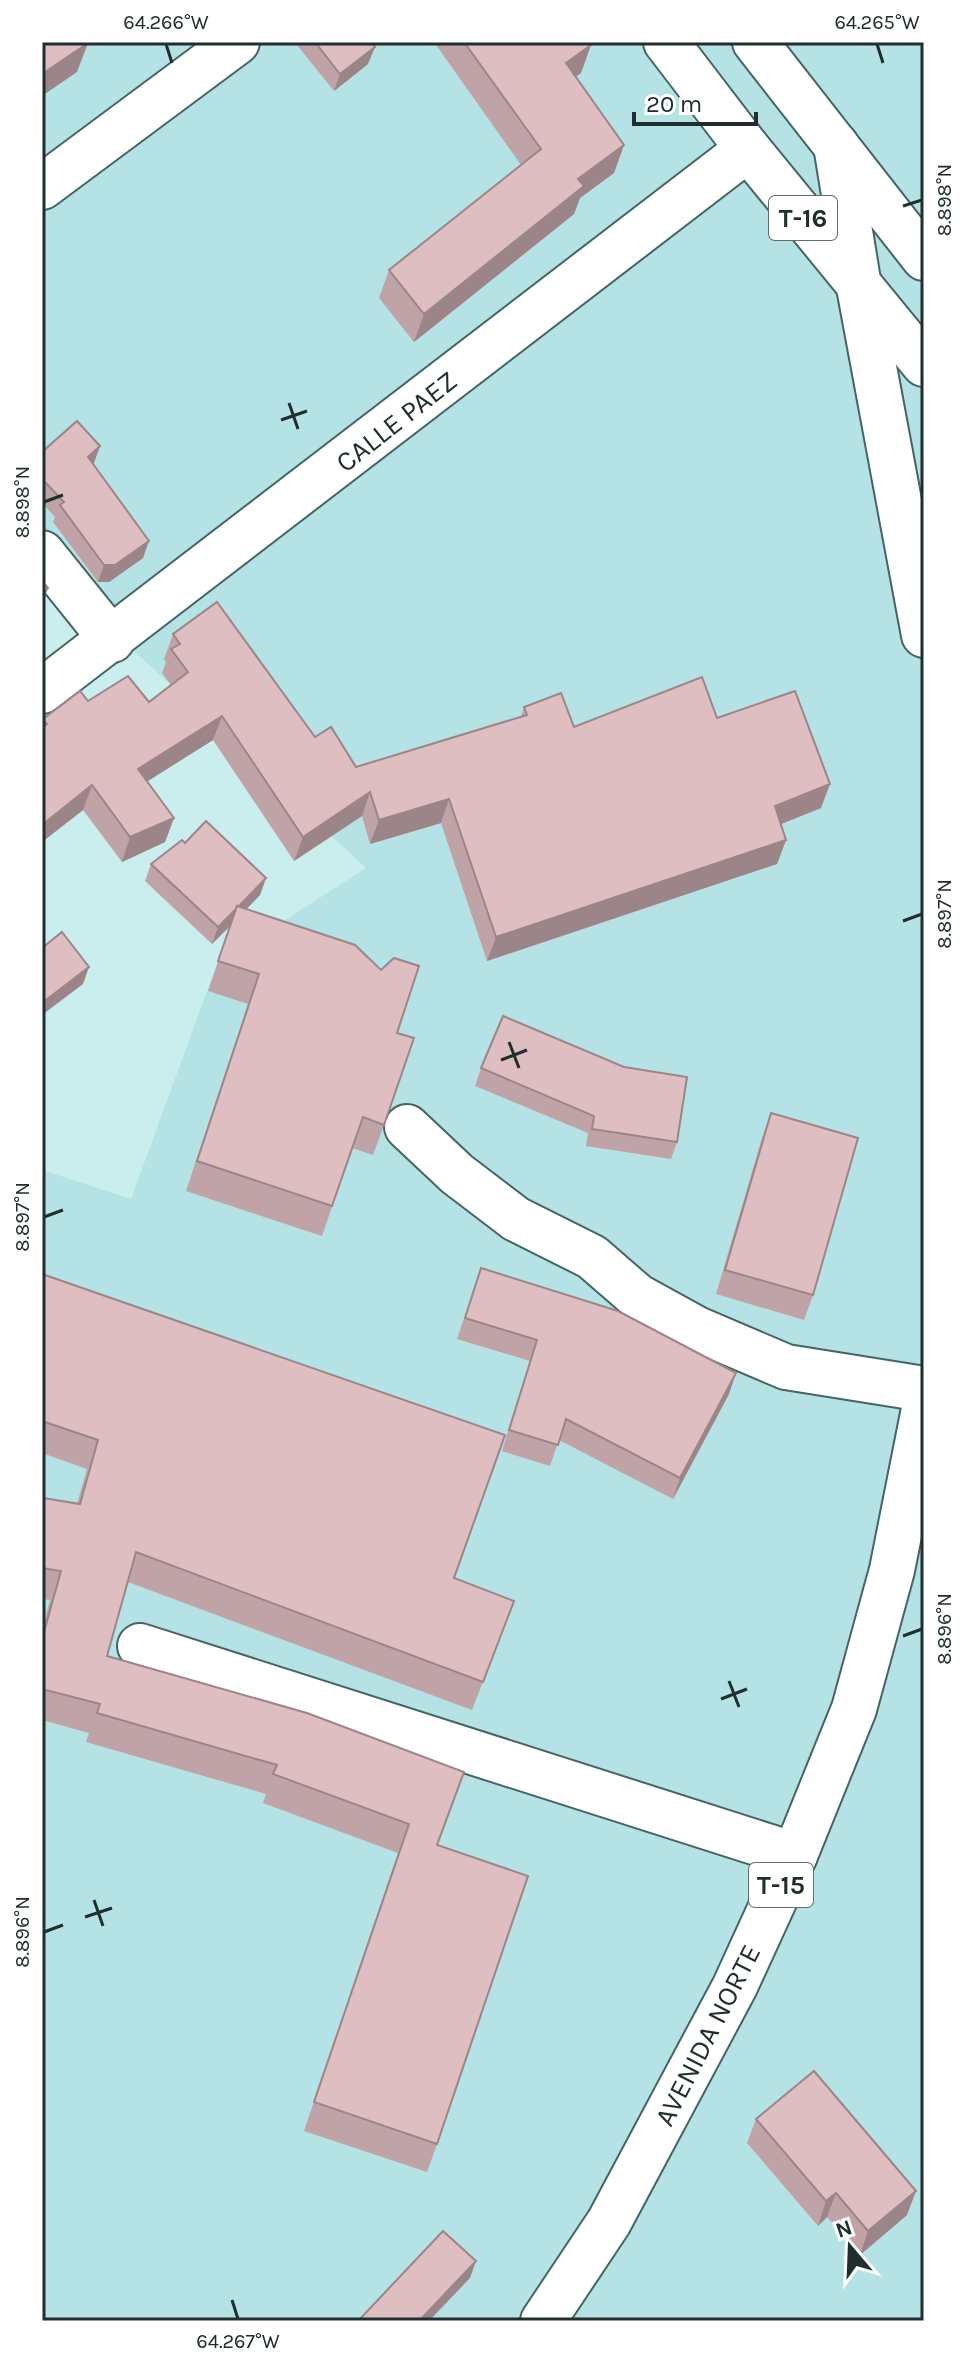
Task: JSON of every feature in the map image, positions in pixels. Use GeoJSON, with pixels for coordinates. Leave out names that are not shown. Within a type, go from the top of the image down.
{"type":"FeatureCollection","features":[{"type":"Feature","properties":{"kind":"main road"},"geometry":{"type":"LineString","coordinates":[[42,187],[237,42]]}},
{"type":"Feature","properties":{"kind":"main road","name":"T-16"},"geometry":{"type":"LineString","coordinates":[[666,42],[748,149],[924,364]]}},
{"type":"Feature","properties":{"kind":"main road","name":"T-16"},"geometry":{"type":"LineString","coordinates":[[755,42],[924,258]]}},
{"type":"Feature","properties":{"kind":"main road","name":"T-16"},"geometry":{"type":"LineString","coordinates":[[836,145],[859,287]]}},
{"type":"Feature","properties":{"kind":"main road","name":"CALLE PAEZ"},"geometry":{"type":"LineString","coordinates":[[42,691],[748,149]]}},
{"type":"Feature","properties":{"kind":"main road"},"geometry":{"type":"LineString","coordinates":[[859,287],[922,609]]}},
{"type":"Feature","properties":{"kind":"main road"},"geometry":{"type":"LineString","coordinates":[[42,553],[112,640]]}},
{"type":"Feature","properties":{"kind":"main road"},"geometry":{"type":"LineString","coordinates":[[407,1127],[457,1174],[516,1219],[592,1257],[637,1296],[697,1329],[786,1367],[924,1389]]}},
{"type":"Feature","properties":{"kind":"main road","name":"AVENIDA NORTE"},"geometry":{"type":"LineString","coordinates":[[543,2321],[609,2222],[735,1986],[795,1855],[854,1709],[892,1570],[924,1409]]}},
{"type":"Feature","properties":{"kind":"main road"},"geometry":{"type":"LineString","coordinates":[[140,1646],[795,1855]]}},
{"type":"Feature","properties":{"kind":"shaded area"},"geometry":{"type":"Polygon","coordinates":[[[42,42],[924,42],[924,2321],[42,2321],[42,1170],[131,1199],[217,964],[366,868],[129,646],[42,539],[42,42]]]}},
{"type":"Feature","properties":{"kind":"building"},"geometry":{"type":"Polygon","coordinates":[[[42,42],[87,42],[88,43],[42,74],[42,42]]]}},
{"type":"Feature","properties":{"kind":"building"},"geometry":{"type":"Polygon","coordinates":[[[315,42],[370,42],[375,47],[340,74],[315,42]]]}},
{"type":"Feature","properties":{"kind":"building"},"geometry":{"type":"Polygon","coordinates":[[[464,42],[589,42],[591,45],[566,63],[624,145],[578,179],[584,186],[424,314],[389,270],[541,149],[464,42]]]}},
{"type":"Feature","properties":{"kind":"building"},"geometry":{"type":"Polygon","coordinates":[[[77,421],[100,446],[88,457],[149,541],[115,565],[104,565],[60,505],[64,502],[42,479],[42,452],[77,421]]]}},
{"type":"Feature","properties":{"kind":"building"},"geometry":{"type":"Polygon","coordinates":[[[217,602],[315,737],[331,727],[356,767],[527,715],[524,707],[561,693],[574,727],[702,677],[717,718],[795,691],[830,784],[775,806],[786,840],[496,937],[449,799],[379,820],[370,792],[303,837],[222,716],[138,769],[174,818],[130,837],[92,785],[42,825],[42,728],[47,724],[43,719],[80,691],[88,701],[128,676],[149,702],[188,672],[171,649],[180,644],[173,634],[217,602]]]}},
{"type":"Feature","properties":{"kind":"building"},"geometry":{"type":"Polygon","coordinates":[[[206,821],[266,878],[218,927],[151,864],[182,840],[185,843],[206,821]]]}},
{"type":"Feature","properties":{"kind":"building"},"geometry":{"type":"Polygon","coordinates":[[[237,906],[355,945],[381,970],[394,958],[419,966],[397,1033],[414,1038],[384,1125],[363,1117],[332,1206],[197,1161],[259,974],[218,961],[237,906]]]}},
{"type":"Feature","properties":{"kind":"building"},"geometry":{"type":"Polygon","coordinates":[[[62,932],[89,967],[42,1003],[42,948],[62,932]]]}},
{"type":"Feature","properties":{"kind":"building"},"geometry":{"type":"Polygon","coordinates":[[[503,1016],[624,1067],[687,1077],[677,1142],[592,1129],[594,1116],[481,1068],[503,1016]]]}},
{"type":"Feature","properties":{"kind":"building"},"geometry":{"type":"Polygon","coordinates":[[[771,1113],[858,1138],[813,1295],[725,1270],[771,1113]]]}},
{"type":"Feature","properties":{"kind":"building"},"geometry":{"type":"Polygon","coordinates":[[[481,1268],[618,1311],[736,1373],[680,1478],[566,1419],[558,1445],[509,1430],[537,1340],[465,1318],[481,1268]]]}},
{"type":"Feature","properties":{"kind":"building"},"geometry":{"type":"Polygon","coordinates":[[[42,1274],[505,1435],[454,1578],[514,1601],[483,1682],[136,1552],[107,1656],[307,1713],[464,1772],[437,1845],[528,1876],[437,2144],[314,2102],[409,1824],[273,1774],[277,1765],[97,1713],[100,1704],[42,1689],[42,1639],[61,1571],[42,1568],[43,1498],[80,1504],[98,1440],[42,1421],[42,1274]]]}},
{"type":"Feature","properties":{"kind":"building"},"geometry":{"type":"Polygon","coordinates":[[[814,2071],[916,2191],[868,2231],[836,2193],[826,2201],[756,2119],[814,2071]]]}},
{"type":"Feature","properties":{"kind":"building"},"geometry":{"type":"Polygon","coordinates":[[[443,2231],[476,2261],[419,2321],[358,2321],[443,2231]]]}}]}
